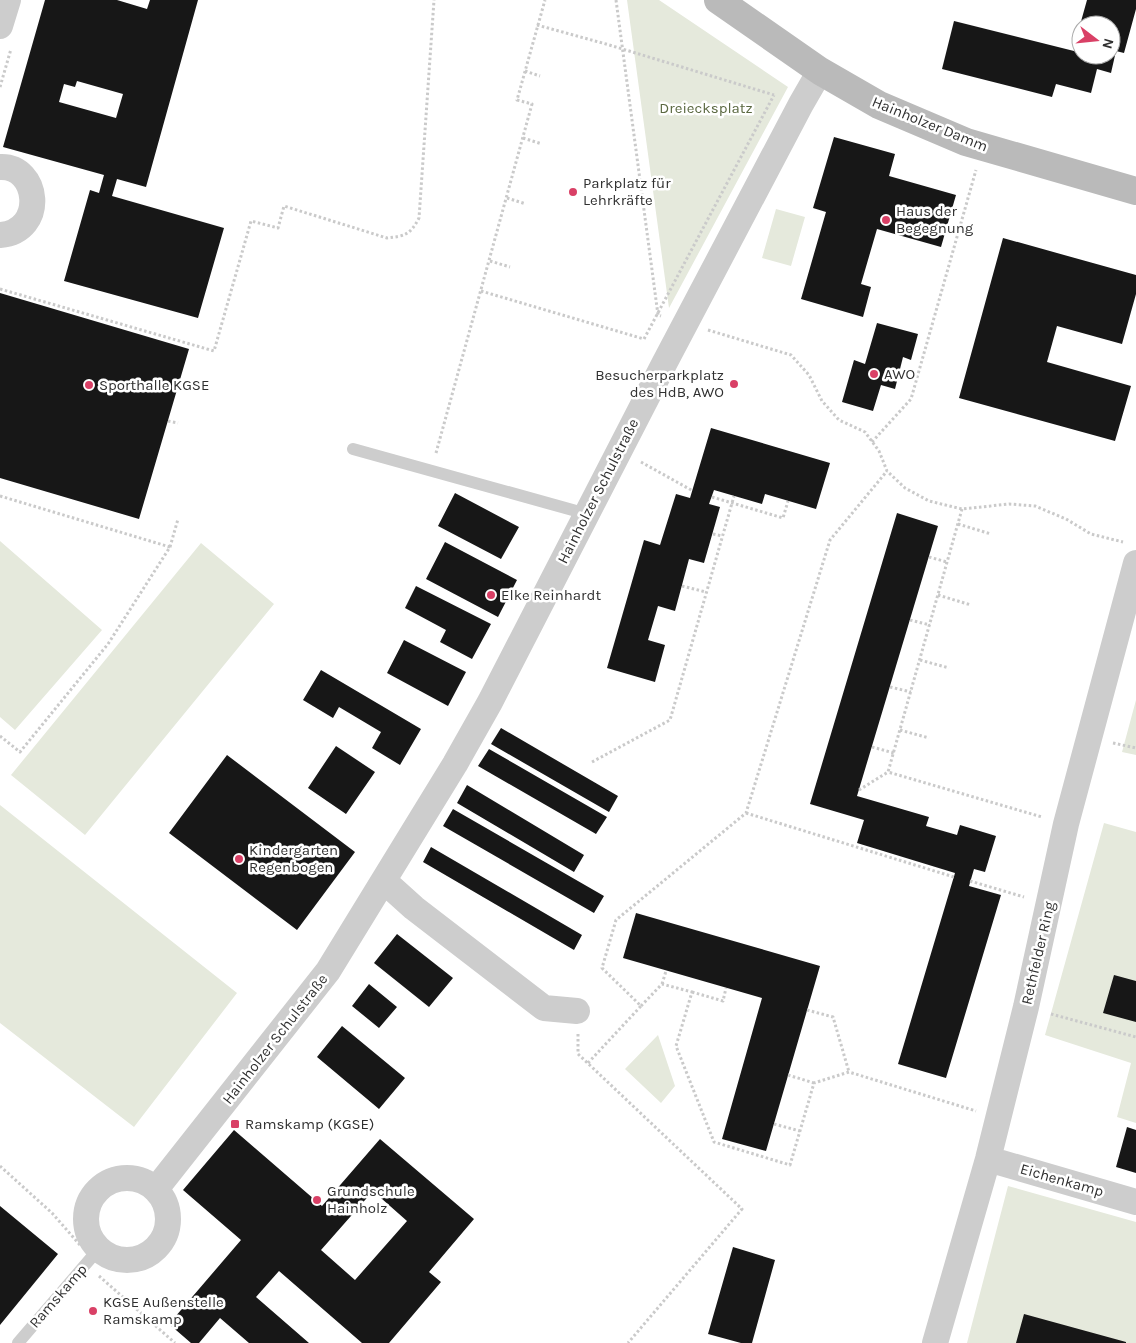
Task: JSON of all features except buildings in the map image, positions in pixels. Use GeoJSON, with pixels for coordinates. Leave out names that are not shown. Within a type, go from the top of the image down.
{"type":"FeatureCollection","features":[{"type":"Feature","properties":{"kind":"street"},"geometry":{"type":"LineString","coordinates":[[0,26],[8,0]]}},
{"type":"Feature","properties":{"kind":"street","name":"Hainholzer Damm"},"geometry":{"type":"LineString","coordinates":[[718,0],[820,70],[879,105],[966,142],[1136,191]]}},
{"type":"Feature","properties":{"kind":"street","name":"Hainholzer Schulstraße"},"geometry":{"type":"LineString","coordinates":[[156,1189],[328,972],[456,764],[490,702],[685,323],[820,70]]}},
{"type":"Feature","properties":{"kind":"street"},"geometry":{"type":"LineString","coordinates":[[0,167],[17,172],[27,181],[32,194],[33,208],[28,220],[20,229],[9,234],[0,235]]}},
{"type":"Feature","properties":{"kind":"street","name":"Rethfelder Ring"},"geometry":{"type":"LineString","coordinates":[[935,1343],[988,1159],[1026,1007],[1066,824],[1131,553]]}},
{"type":"Feature","properties":{"kind":"street"},"geometry":{"type":"LineString","coordinates":[[384,881],[422,914],[544,1008],[577,1011]]}},
{"type":"Feature","properties":{"kind":"street","name":"Eichenkamp"},"geometry":{"type":"LineString","coordinates":[[988,1159],[1136,1202]]}},
{"type":"Feature","properties":{"kind":"street"},"geometry":{"type":"LineString","coordinates":[[127,1177],[143,1180],[156,1189],[166,1203],[168,1218],[165,1234],[156,1248],[143,1257],[127,1260],[111,1257],[98,1248],[89,1234],[86,1219],[89,1203],[98,1189],[111,1180],[127,1177]]}},
{"type":"Feature","properties":{"kind":"lane"},"geometry":{"type":"LineString","coordinates":[[353,449],[587,514]]}},
{"type":"Feature","properties":{"kind":"lane","name":"Ramskamp"},"geometry":{"type":"LineString","coordinates":[[18,1343],[98,1248]]}},
{"type":"Feature","properties":{"kind":"path"},"geometry":{"type":"LineString","coordinates":[[0,289],[214,351],[251,221],[278,228],[284,206],[387,238],[403,236],[413,230],[419,218],[434,0]]}},
{"type":"Feature","properties":{"kind":"path"},"geometry":{"type":"LineString","coordinates":[[431,470],[532,104],[517,100],[545,0]]}},
{"type":"Feature","properties":{"kind":"path"},"geometry":{"type":"LineString","coordinates":[[616,0],[658,315]]}},
{"type":"Feature","properties":{"kind":"path"},"geometry":{"type":"LineString","coordinates":[[537,25],[779,97]]}},
{"type":"Feature","properties":{"kind":"path"},"geometry":{"type":"LineString","coordinates":[[525,71],[540,76]]}},
{"type":"Feature","properties":{"kind":"path"},"geometry":{"type":"LineString","coordinates":[[481,291],[644,339],[774,95]]}},
{"type":"Feature","properties":{"kind":"path"},"geometry":{"type":"LineString","coordinates":[[523,138],[542,144]]}},
{"type":"Feature","properties":{"kind":"path"},"geometry":{"type":"LineString","coordinates":[[872,442],[911,399],[977,165]]}},
{"type":"Feature","properties":{"kind":"path"},"geometry":{"type":"LineString","coordinates":[[507,198],[526,204]]}},
{"type":"Feature","properties":{"kind":"path"},"geometry":{"type":"LineString","coordinates":[[490,261],[510,267]]}},
{"type":"Feature","properties":{"kind":"path"},"geometry":{"type":"LineString","coordinates":[[658,315],[791,356],[809,375],[822,401],[839,420],[864,432],[879,451],[888,471],[905,488],[929,501],[962,509],[1009,504],[1035,506],[1066,519],[1091,534],[1131,553]]}},
{"type":"Feature","properties":{"kind":"path"},"geometry":{"type":"LineString","coordinates":[[168,421],[178,423]]}},
{"type":"Feature","properties":{"kind":"path"},"geometry":{"type":"LineString","coordinates":[[620,450],[692,491]]}},
{"type":"Feature","properties":{"kind":"path"},"geometry":{"type":"LineString","coordinates":[[641,1006],[602,968],[616,920],[746,814],[830,540],[888,471]]}},
{"type":"Feature","properties":{"kind":"path"},"geometry":{"type":"LineString","coordinates":[[0,496],[170,547]]}},
{"type":"Feature","properties":{"kind":"path"},"geometry":{"type":"LineString","coordinates":[[592,762],[670,720],[734,496]]}},
{"type":"Feature","properties":{"kind":"path"},"geometry":{"type":"LineString","coordinates":[[712,497],[783,518],[788,501]]}},
{"type":"Feature","properties":{"kind":"path"},"geometry":{"type":"LineString","coordinates":[[859,790],[888,772],[962,509]]}},
{"type":"Feature","properties":{"kind":"path"},"geometry":{"type":"LineString","coordinates":[[0,736],[20,752],[108,644],[170,547],[178,519]]}},
{"type":"Feature","properties":{"kind":"path"},"geometry":{"type":"LineString","coordinates":[[958,524],[991,534]]}},
{"type":"Feature","properties":{"kind":"path"},"geometry":{"type":"LineString","coordinates":[[713,534],[722,536]]}},
{"type":"Feature","properties":{"kind":"path"},"geometry":{"type":"LineString","coordinates":[[929,557],[947,562]]}},
{"type":"Feature","properties":{"kind":"path"},"geometry":{"type":"LineString","coordinates":[[682,586],[706,592]]}},
{"type":"Feature","properties":{"kind":"path"},"geometry":{"type":"LineString","coordinates":[[938,595],[971,605]]}},
{"type":"Feature","properties":{"kind":"path"},"geometry":{"type":"LineString","coordinates":[[910,620],[930,625]]}},
{"type":"Feature","properties":{"kind":"path"},"geometry":{"type":"LineString","coordinates":[[920,660],[949,668]]}},
{"type":"Feature","properties":{"kind":"path"},"geometry":{"type":"LineString","coordinates":[[890,687],[911,692]]}},
{"type":"Feature","properties":{"kind":"path"},"geometry":{"type":"LineString","coordinates":[[900,730],[929,738]]}},
{"type":"Feature","properties":{"kind":"path"},"geometry":{"type":"LineString","coordinates":[[872,747],[894,753]]}},
{"type":"Feature","properties":{"kind":"path"},"geometry":{"type":"LineString","coordinates":[[888,772],[1066,824]]}},
{"type":"Feature","properties":{"kind":"path"},"geometry":{"type":"LineString","coordinates":[[746,814],[954,877]]}},
{"type":"Feature","properties":{"kind":"path"},"geometry":{"type":"LineString","coordinates":[[970,881],[1049,904]]}},
{"type":"Feature","properties":{"kind":"path"},"geometry":{"type":"LineString","coordinates":[[588,1063],[662,984],[666,971]]}},
{"type":"Feature","properties":{"kind":"path"},"geometry":{"type":"LineString","coordinates":[[662,984],[722,1001],[726,988]]}},
{"type":"Feature","properties":{"kind":"path"},"geometry":{"type":"LineString","coordinates":[[692,992],[676,1046],[714,1142],[790,1165],[814,1083]]}},
{"type":"Feature","properties":{"kind":"path"},"geometry":{"type":"LineString","coordinates":[[1026,1007],[1136,1037]]}},
{"type":"Feature","properties":{"kind":"path"},"geometry":{"type":"LineString","coordinates":[[807,1010],[833,1017],[849,1072]]}},
{"type":"Feature","properties":{"kind":"path"},"geometry":{"type":"LineString","coordinates":[[577,1011],[578,1054],[742,1209],[628,1343]]}},
{"type":"Feature","properties":{"kind":"path"},"geometry":{"type":"LineString","coordinates":[[788,1076],[814,1083],[849,1072],[998,1118]]}},
{"type":"Feature","properties":{"kind":"path"},"geometry":{"type":"LineString","coordinates":[[774,1124],[800,1131]]}},
{"type":"Feature","properties":{"kind":"green space","name":"Dreiecksplatz"},"geometry":{"type":"Polygon","coordinates":[[[627,0],[659,0],[788,87],[669,308],[627,0]]]}},
{"type":"Feature","properties":{"kind":"green space"},"geometry":{"type":"Polygon","coordinates":[[[776,209],[805,217],[791,266],[762,258],[776,209]]]}},
{"type":"Feature","properties":{"kind":"green space"},"geometry":{"type":"Polygon","coordinates":[[[0,541],[102,630],[15,730],[0,717],[0,541]]]}},
{"type":"Feature","properties":{"kind":"green space"},"geometry":{"type":"Polygon","coordinates":[[[201,543],[274,604],[85,835],[11,775],[201,543]]]}},
{"type":"Feature","properties":{"kind":"green space"},"geometry":{"type":"Polygon","coordinates":[[[1136,700],[1136,755],[1122,752],[1136,700]]]}},
{"type":"Feature","properties":{"kind":"green space"},"geometry":{"type":"Polygon","coordinates":[[[0,805],[237,993],[134,1127],[0,1023],[0,805]]]}},
{"type":"Feature","properties":{"kind":"green space"},"geometry":{"type":"Polygon","coordinates":[[[1104,823],[1136,832],[1136,1123],[1117,1117],[1131,1063],[1045,1035],[1104,823]]]}},
{"type":"Feature","properties":{"kind":"green space"},"geometry":{"type":"Polygon","coordinates":[[[658,1035],[675,1086],[661,1103],[625,1069],[658,1035]]]}},
{"type":"Feature","properties":{"kind":"green space"},"geometry":{"type":"Polygon","coordinates":[[[1008,1186],[1136,1222],[1136,1343],[967,1343],[1008,1186]]]}},
{"type":"Feature","properties":{"kind":"place","name":"Parkplatz für Lehrkräfte"},"geometry":{"type":"Point","coordinates":[573,192]}},
{"type":"Feature","properties":{"kind":"place","name":"Haus der Begegnung"},"geometry":{"type":"Point","coordinates":[886,220]}},
{"type":"Feature","properties":{"kind":"place","name":"AWO"},"geometry":{"type":"Point","coordinates":[874,374]}},
{"type":"Feature","properties":{"kind":"place","name":"Besucherparkplatz des HdB, AWO"},"geometry":{"type":"Point","coordinates":[734,384]}},
{"type":"Feature","properties":{"kind":"place","name":"Sporthalle KGSE"},"geometry":{"type":"Point","coordinates":[89,385]}},
{"type":"Feature","properties":{"kind":"place","name":"Elke Reinhardt"},"geometry":{"type":"Point","coordinates":[491,595]}},
{"type":"Feature","properties":{"kind":"place","name":"Kindergarten Regenbogen"},"geometry":{"type":"Point","coordinates":[239,859]}},
{"type":"Feature","properties":{"kind":"place","name":"Ramskamp (KGSE)"},"geometry":{"type":"Point","coordinates":[235,1124]}},
{"type":"Feature","properties":{"kind":"place","name":"Grundschule Hainholz"},"geometry":{"type":"Point","coordinates":[317,1200]}},
{"type":"Feature","properties":{"kind":"place","name":"KGSE Außenstelle Ramskamp"},"geometry":{"type":"Point","coordinates":[93,1311]}}]}
